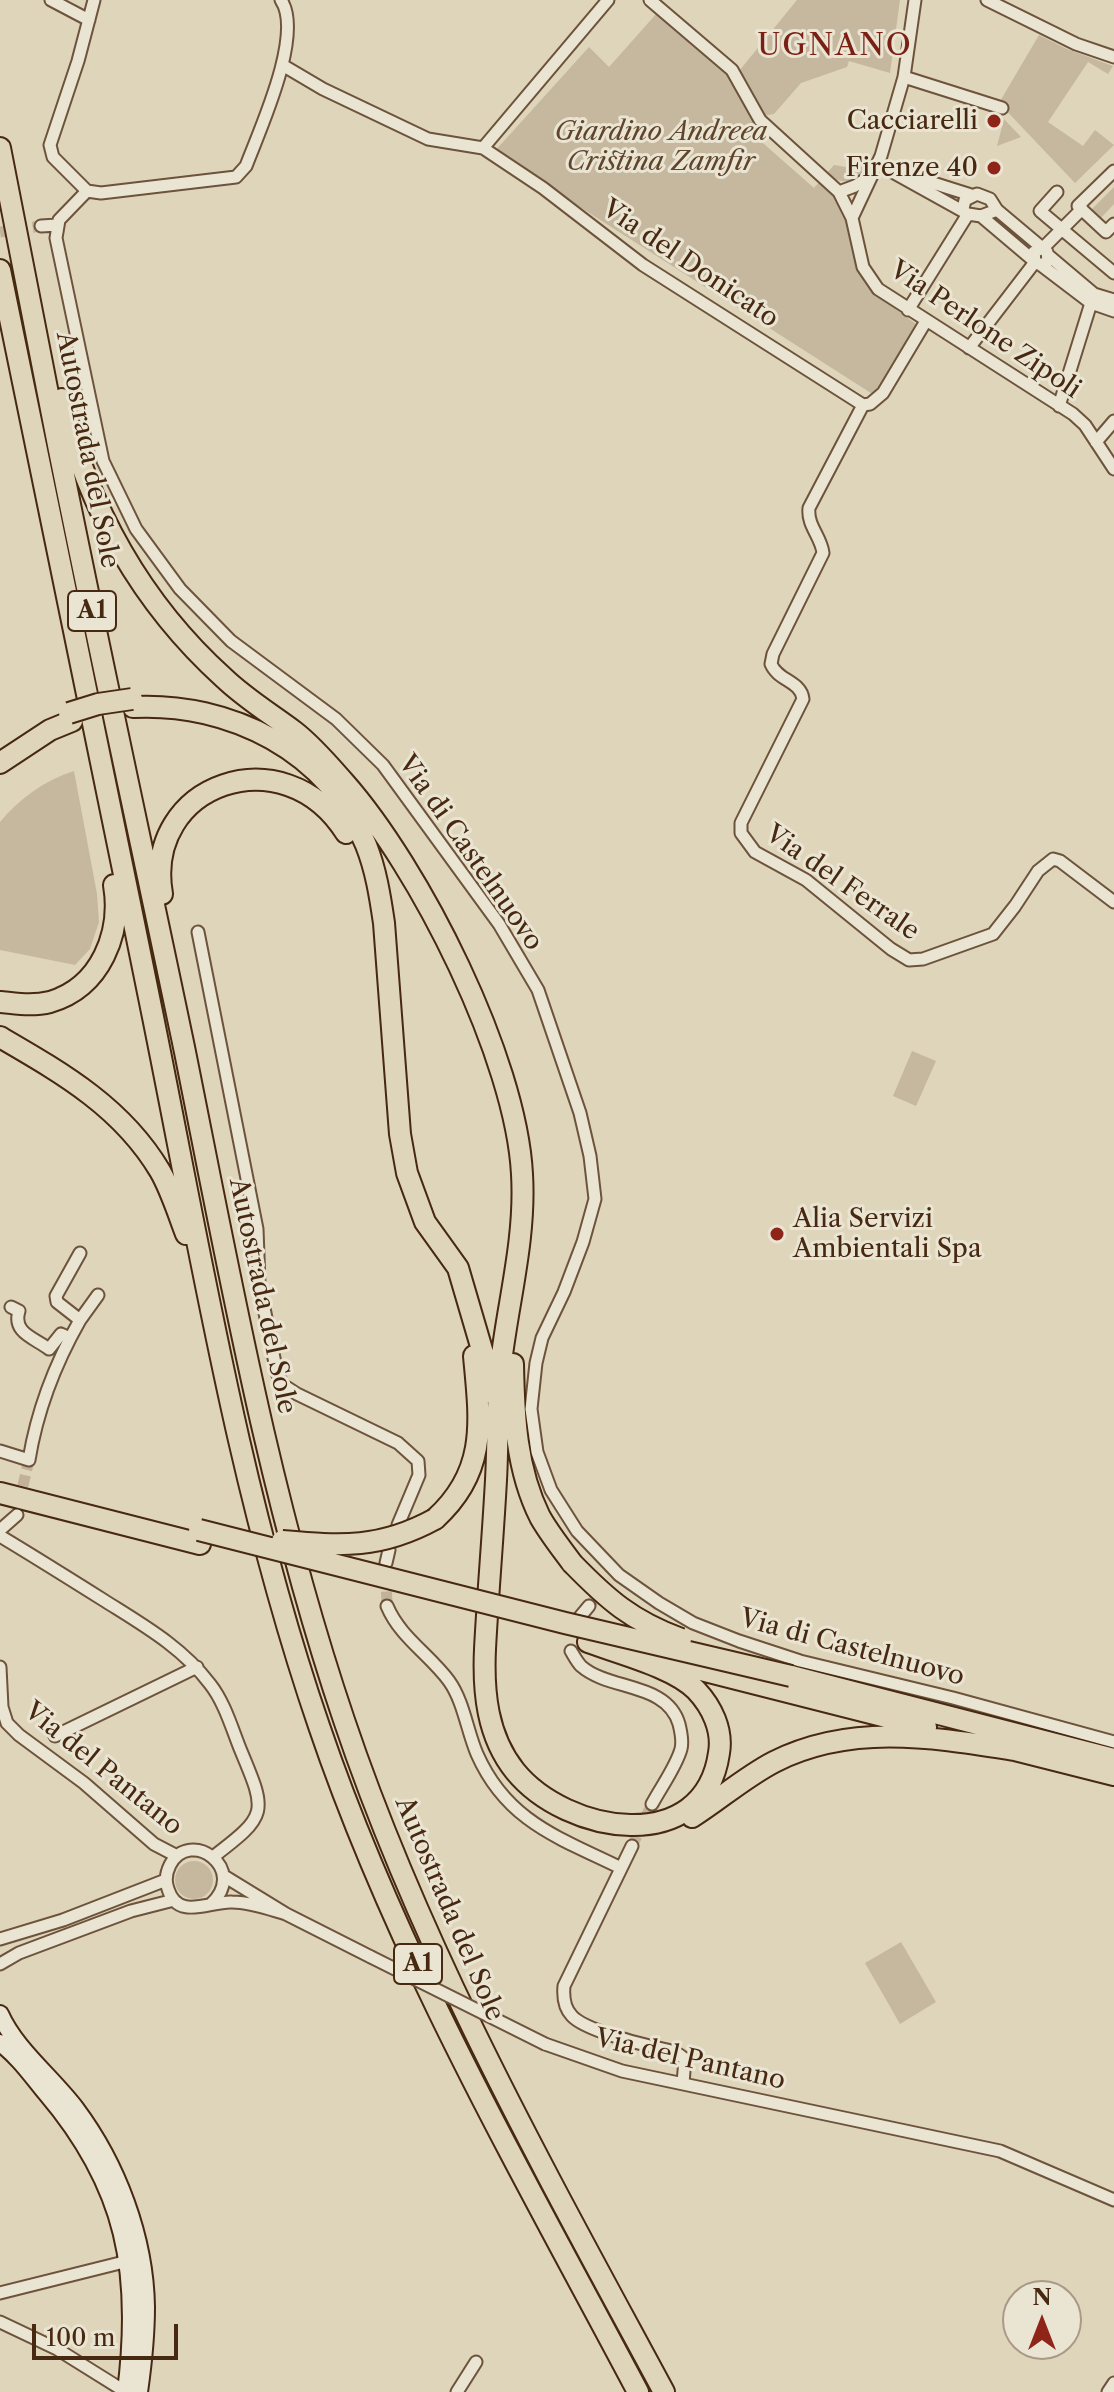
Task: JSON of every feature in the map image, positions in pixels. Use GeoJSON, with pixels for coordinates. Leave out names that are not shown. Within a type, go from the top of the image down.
{"type":"FeatureCollection","features":[{"type":"Feature","properties":{"kind":"highway","name":"Autostrada del Sole"},"geometry":{"type":"LineString","coordinates":[[0,148],[58,447],[268,1452],[305,1593],[344,1720],[396,1859],[472,2029],[664,2392]]}},
{"type":"Feature","properties":{"kind":"highway","name":"Autostrada del Sole"},"geometry":{"type":"LineString","coordinates":[[0,270],[204,1276],[280,1606],[320,1729],[375,1873],[436,2004],[638,2392]]}},
{"type":"Feature","properties":{"kind":"highway"},"geometry":{"type":"LineString","coordinates":[[0,1479],[199,1537],[580,1646],[678,1676],[695,1688],[712,1710],[721,1744],[718,1765],[702,1796],[688,1809],[669,1819],[632,1825],[588,1820],[550,1801],[515,1771],[497,1740],[488,1712],[485,1651],[500,1370],[521,1240],[522,1175],[516,1122],[494,1053],[465,982],[422,896],[378,822],[300,736],[225,680],[186,641],[148,594],[117,545],[92,495],[74,447],[41,308],[27,278]]}},
{"type":"Feature","properties":{"kind":"highway"},"geometry":{"type":"LineString","coordinates":[[0,752],[28,732],[71,717],[159,697],[226,708],[271,726],[320,757]]}},
{"type":"Feature","properties":{"kind":"highway"},"geometry":{"type":"LineString","coordinates":[[132,703],[179,707],[224,716],[280,743],[337,797],[365,841],[379,889],[384,923],[400,1134],[407,1173],[425,1222],[458,1268],[490,1377],[493,1405],[480,1686],[486,1725],[511,1775],[566,1817],[608,1829],[645,1830],[689,1819],[783,1758],[826,1743],[901,1735],[1021,1751]]}},
{"type":"Feature","properties":{"kind":"highway"},"geometry":{"type":"LineString","coordinates":[[0,763],[71,717]]}},
{"type":"Feature","properties":{"kind":"highway"},"geometry":{"type":"LineString","coordinates":[[162,944],[169,931],[159,878],[163,854],[174,826],[199,798],[218,787],[252,778],[291,784],[312,795],[335,816],[356,850],[384,923]]}},
{"type":"Feature","properties":{"kind":"highway"},"geometry":{"type":"LineString","coordinates":[[0,1002],[37,1004],[70,993],[96,970],[108,949],[115,927],[117,902],[102,825],[110,813]]}},
{"type":"Feature","properties":{"kind":"highway"},"geometry":{"type":"LineString","coordinates":[[0,1037],[85,1089],[129,1128],[161,1172],[204,1276]]}},
{"type":"Feature","properties":{"kind":"highway"},"geometry":{"type":"LineString","coordinates":[[512,1292],[515,1430],[525,1476],[541,1517],[572,1563],[608,1600],[648,1627],[791,1676]]}},
{"type":"Feature","properties":{"kind":"highway"},"geometry":{"type":"LineString","coordinates":[[199,1537],[339,1546],[398,1536],[435,1519],[463,1490],[477,1450],[477,1389],[471,1312]]}},
{"type":"Feature","properties":{"kind":"highway"},"geometry":{"type":"LineString","coordinates":[[0,1493],[791,1676],[1114,1759]]}},
{"type":"Feature","properties":{"kind":"highway"},"geometry":{"type":"LineString","coordinates":[[580,1646],[1114,1775]]}},
{"type":"Feature","properties":{"kind":"main road"},"geometry":{"type":"LineString","coordinates":[[0,2014],[19,2044],[81,2117],[123,2195],[141,2259],[145,2298],[139,2392]]}},
{"type":"Feature","properties":{"kind":"main road"},"geometry":{"type":"LineString","coordinates":[[0,2043],[53,2100],[86,2148],[111,2199],[128,2261],[133,2326],[126,2392]]}},
{"type":"Feature","properties":{"kind":"street"},"geometry":{"type":"LineString","coordinates":[[51,0],[89,20]]}},
{"type":"Feature","properties":{"kind":"street"},"geometry":{"type":"LineString","coordinates":[[94,0],[50,145],[53,157],[87,191],[101,193],[236,177],[246,166],[284,66],[287,18],[286,7],[281,0]]}},
{"type":"Feature","properties":{"kind":"street"},"geometry":{"type":"LineString","coordinates":[[483,148],[608,0]]}},
{"type":"Feature","properties":{"kind":"street"},"geometry":{"type":"LineString","coordinates":[[650,0],[732,70],[760,120],[839,192],[855,186],[879,169]]}},
{"type":"Feature","properties":{"kind":"street"},"geometry":{"type":"LineString","coordinates":[[852,218],[879,169],[904,77],[915,0]]}},
{"type":"Feature","properties":{"kind":"street"},"geometry":{"type":"LineString","coordinates":[[987,0],[1076,44],[1114,57]]}},
{"type":"Feature","properties":{"kind":"street","name":"Via del Donicato"},"geometry":{"type":"LineString","coordinates":[[284,66],[323,89],[428,139],[483,148],[543,188],[643,265],[863,405]]}},
{"type":"Feature","properties":{"kind":"street"},"geometry":{"type":"LineString","coordinates":[[904,77],[1002,108]]}},
{"type":"Feature","properties":{"kind":"street"},"geometry":{"type":"LineString","coordinates":[[879,169],[984,196],[1040,257],[1091,303],[1114,311]]}},
{"type":"Feature","properties":{"kind":"street"},"geometry":{"type":"LineString","coordinates":[[879,169],[965,212],[981,216],[1094,294],[1114,300]]}},
{"type":"Feature","properties":{"kind":"street"},"geometry":{"type":"LineString","coordinates":[[1114,171],[1078,206],[1106,232],[1114,224]]}},
{"type":"Feature","properties":{"kind":"street"},"geometry":{"type":"LineString","coordinates":[[41,226],[57,225],[87,191]]}},
{"type":"Feature","properties":{"kind":"street","name":"Via Perlone Zipoli"},"geometry":{"type":"LineString","coordinates":[[839,192],[852,218],[868,277],[882,292],[1081,421],[1114,469]]}},
{"type":"Feature","properties":{"kind":"street"},"geometry":{"type":"LineString","coordinates":[[1057,192],[1040,211],[1114,273]]}},
{"type":"Feature","properties":{"kind":"street"},"geometry":{"type":"LineString","coordinates":[[908,310],[965,212],[965,200],[971,195]]}},
{"type":"Feature","properties":{"kind":"street"},"geometry":{"type":"LineString","coordinates":[[969,348],[1062,229],[1082,209]]}},
{"type":"Feature","properties":{"kind":"street"},"geometry":{"type":"LineString","coordinates":[[981,216],[997,210]]}},
{"type":"Feature","properties":{"kind":"street","name":"Via di Castelnuovo"},"geometry":{"type":"LineString","coordinates":[[57,225],[56,238],[103,461],[136,529],[180,589],[222,633],[336,719],[383,765],[499,924],[538,990],[580,1113],[590,1156],[595,1199],[569,1280],[542,1338],[531,1409],[537,1452],[551,1490],[577,1531],[615,1578],[693,1623],[800,1661],[1114,1742]]}},
{"type":"Feature","properties":{"kind":"street"},"geometry":{"type":"LineString","coordinates":[[1059,406],[1091,303]]}},
{"type":"Feature","properties":{"kind":"street"},"geometry":{"type":"LineString","coordinates":[[863,405],[870,404],[883,393],[926,321]]}},
{"type":"Feature","properties":{"kind":"street","name":"Via del Ferrale"},"geometry":{"type":"LineString","coordinates":[[863,405],[809,508],[808,517],[823,553],[773,654],[771,664],[779,676],[803,692],[803,699],[741,823],[741,833],[755,852],[806,880],[909,960],[923,959],[993,934],[1038,871],[1053,859],[1114,902]]}},
{"type":"Feature","properties":{"kind":"street"},"geometry":{"type":"LineString","coordinates":[[1096,442],[1114,421]]}},
{"type":"Feature","properties":{"kind":"street"},"geometry":{"type":"LineString","coordinates":[[198,932],[257,1229],[259,1283],[277,1373],[283,1385],[297,1394],[398,1443],[418,1461],[419,1475],[398,1525]]}},
{"type":"Feature","properties":{"kind":"street"},"geometry":{"type":"LineString","coordinates":[[80,1253],[56,1296],[57,1302],[80,1320]]}},
{"type":"Feature","properties":{"kind":"street"},"geometry":{"type":"LineString","coordinates":[[0,1451],[29,1460],[36,1420],[70,1338],[98,1295]]}},
{"type":"Feature","properties":{"kind":"street"},"geometry":{"type":"LineString","coordinates":[[11,1307],[19,1311],[17,1326],[49,1349],[61,1334],[70,1338]]}},
{"type":"Feature","properties":{"kind":"street"},"geometry":{"type":"LineString","coordinates":[[17,1515],[0,1533],[155,1632],[197,1667],[213,1687],[259,1796],[260,1806],[255,1820],[213,1857]]}},
{"type":"Feature","properties":{"kind":"street"},"geometry":{"type":"LineString","coordinates":[[386,1563],[389,1550]]}},
{"type":"Feature","properties":{"kind":"street"},"geometry":{"type":"LineString","coordinates":[[387,1606],[394,1623],[449,1682],[488,1778],[514,1810],[546,1832],[621,1868]]}},
{"type":"Feature","properties":{"kind":"street"},"geometry":{"type":"LineString","coordinates":[[579,1618],[589,1606]]}},
{"type":"Feature","properties":{"kind":"street"},"geometry":{"type":"LineString","coordinates":[[580,1646],[579,1665],[590,1673],[653,1696],[670,1707],[677,1718],[682,1733],[681,1749],[652,1804]]}},
{"type":"Feature","properties":{"kind":"street","name":"Via del Pantano"},"geometry":{"type":"LineString","coordinates":[[0,1667],[2,1707],[7,1723],[84,1783],[154,1844],[177,1856]]}},
{"type":"Feature","properties":{"kind":"street"},"geometry":{"type":"LineString","coordinates":[[55,1736],[197,1667]]}},
{"type":"Feature","properties":{"kind":"street"},"geometry":{"type":"LineString","coordinates":[[632,1846],[564,1986],[563,1996],[572,2016],[582,2024],[677,2052],[685,2059],[683,2083]]}},
{"type":"Feature","properties":{"kind":"street","name":"Via del Pantano"},"geometry":{"type":"LineString","coordinates":[[286,1914],[234,1902],[190,1908],[174,1900],[168,1890],[166,1880],[169,1866],[177,1856],[198,1851],[213,1857],[224,1876],[286,1914],[545,2044],[622,2071],[1000,2151],[1114,2200]]}},
{"type":"Feature","properties":{"kind":"street"},"geometry":{"type":"LineString","coordinates":[[211,1904],[220,1895],[224,1876]]}},
{"type":"Feature","properties":{"kind":"street","name":"Via del Pantano"},"geometry":{"type":"LineString","coordinates":[[0,1939],[63,1920],[166,1880]]}},
{"type":"Feature","properties":{"kind":"street","name":"Via del Pantano"},"geometry":{"type":"LineString","coordinates":[[0,1964],[19,1953],[131,1911],[174,1900]]}},
{"type":"Feature","properties":{"kind":"street"},"geometry":{"type":"LineString","coordinates":[[0,2293],[128,2261]]}},
{"type":"Feature","properties":{"kind":"street"},"geometry":{"type":"LineString","coordinates":[[0,2322],[57,2349],[126,2392]]}},
{"type":"Feature","properties":{"kind":"street"},"geometry":{"type":"LineString","coordinates":[[457,2392],[476,2362]]}},
{"type":"Feature","properties":{"kind":"street"},"geometry":{"type":"LineString","coordinates":[[1108,2392],[1114,2383]]}},
{"type":"Feature","properties":{"kind":"green space"},"geometry":{"type":"Polygon","coordinates":[[[797,0],[900,0],[890,73],[849,61],[847,67],[801,83],[774,114],[763,116],[739,71],[797,0]]]}},
{"type":"Feature","properties":{"kind":"green space","name":"Giardino Andreea Cristina Zamfir"},"geometry":{"type":"Polygon","coordinates":[[[657,13],[731,78],[763,129],[756,137],[814,188],[820,181],[833,194],[842,208],[861,275],[881,298],[920,327],[874,395],[494,152],[589,47],[609,67],[657,13]]]}},
{"type":"Feature","properties":{"kind":"green space"},"geometry":{"type":"Polygon","coordinates":[[[1039,35],[1113,66],[1108,74],[1088,62],[1048,122],[1083,146],[1095,130],[1114,145],[1075,183],[999,103],[1039,35]]]}},
{"type":"Feature","properties":{"kind":"green space"},"geometry":{"type":"Polygon","coordinates":[[[1004,119],[1021,137],[997,146],[1004,119]]]}},
{"type":"Feature","properties":{"kind":"green space"},"geometry":{"type":"Polygon","coordinates":[[[864,158],[873,163],[858,179],[839,181],[826,174],[834,165],[852,168],[864,158]]]}},
{"type":"Feature","properties":{"kind":"green space"},"geometry":{"type":"Polygon","coordinates":[[[1114,187],[1114,204],[1100,219],[1091,210],[1114,187]]]}},
{"type":"Feature","properties":{"kind":"green space"},"geometry":{"type":"Polygon","coordinates":[[[74,771],[97,894],[99,922],[90,949],[75,965],[0,950],[0,822],[34,791],[74,771]]]}},
{"type":"Feature","properties":{"kind":"green space"},"geometry":{"type":"Polygon","coordinates":[[[912,1051],[936,1061],[916,1106],[893,1096],[912,1051]]]}},
{"type":"Feature","properties":{"kind":"green space"},"geometry":{"type":"Polygon","coordinates":[[[194,1861],[207,1867],[213,1880],[207,1893],[194,1899],[181,1893],[175,1880],[181,1867],[194,1861]]]}},
{"type":"Feature","properties":{"kind":"green space"},"geometry":{"type":"Polygon","coordinates":[[[901,1942],[936,2002],[900,2024],[865,1963],[901,1942]]]}},
{"type":"Feature","properties":{"kind":"tunnel"},"geometry":{"type":"LineString","coordinates":[[0,232],[41,226]]}},
{"type":"Feature","properties":{"kind":"tunnel"},"geometry":{"type":"LineString","coordinates":[[19,1502],[29,1460]]}},
{"type":"Feature","properties":{"kind":"tunnel"},"geometry":{"type":"LineString","coordinates":[[386,1575],[387,1606]]}},
{"type":"Feature","properties":{"kind":"tunnel"},"geometry":{"type":"LineString","coordinates":[[589,1606],[611,1581]]}},
{"type":"Feature","properties":{"kind":"tunnel"},"geometry":{"type":"LineString","coordinates":[[632,1846],[652,1804]]}},
{"type":"Feature","properties":{"kind":"place","name":"Cacciarelli"},"geometry":{"type":"Point","coordinates":[994,121]}},
{"type":"Feature","properties":{"kind":"place","name":"Firenze 40"},"geometry":{"type":"Point","coordinates":[994,168]}},
{"type":"Feature","properties":{"kind":"place","name":"Alia Servizi Ambientali Spa"},"geometry":{"type":"Point","coordinates":[777,1234]}},
{"type":"Feature","properties":{"kind":"district","name":"UGNANO"},"geometry":{"type":"Point","coordinates":[835,46]}}]}
